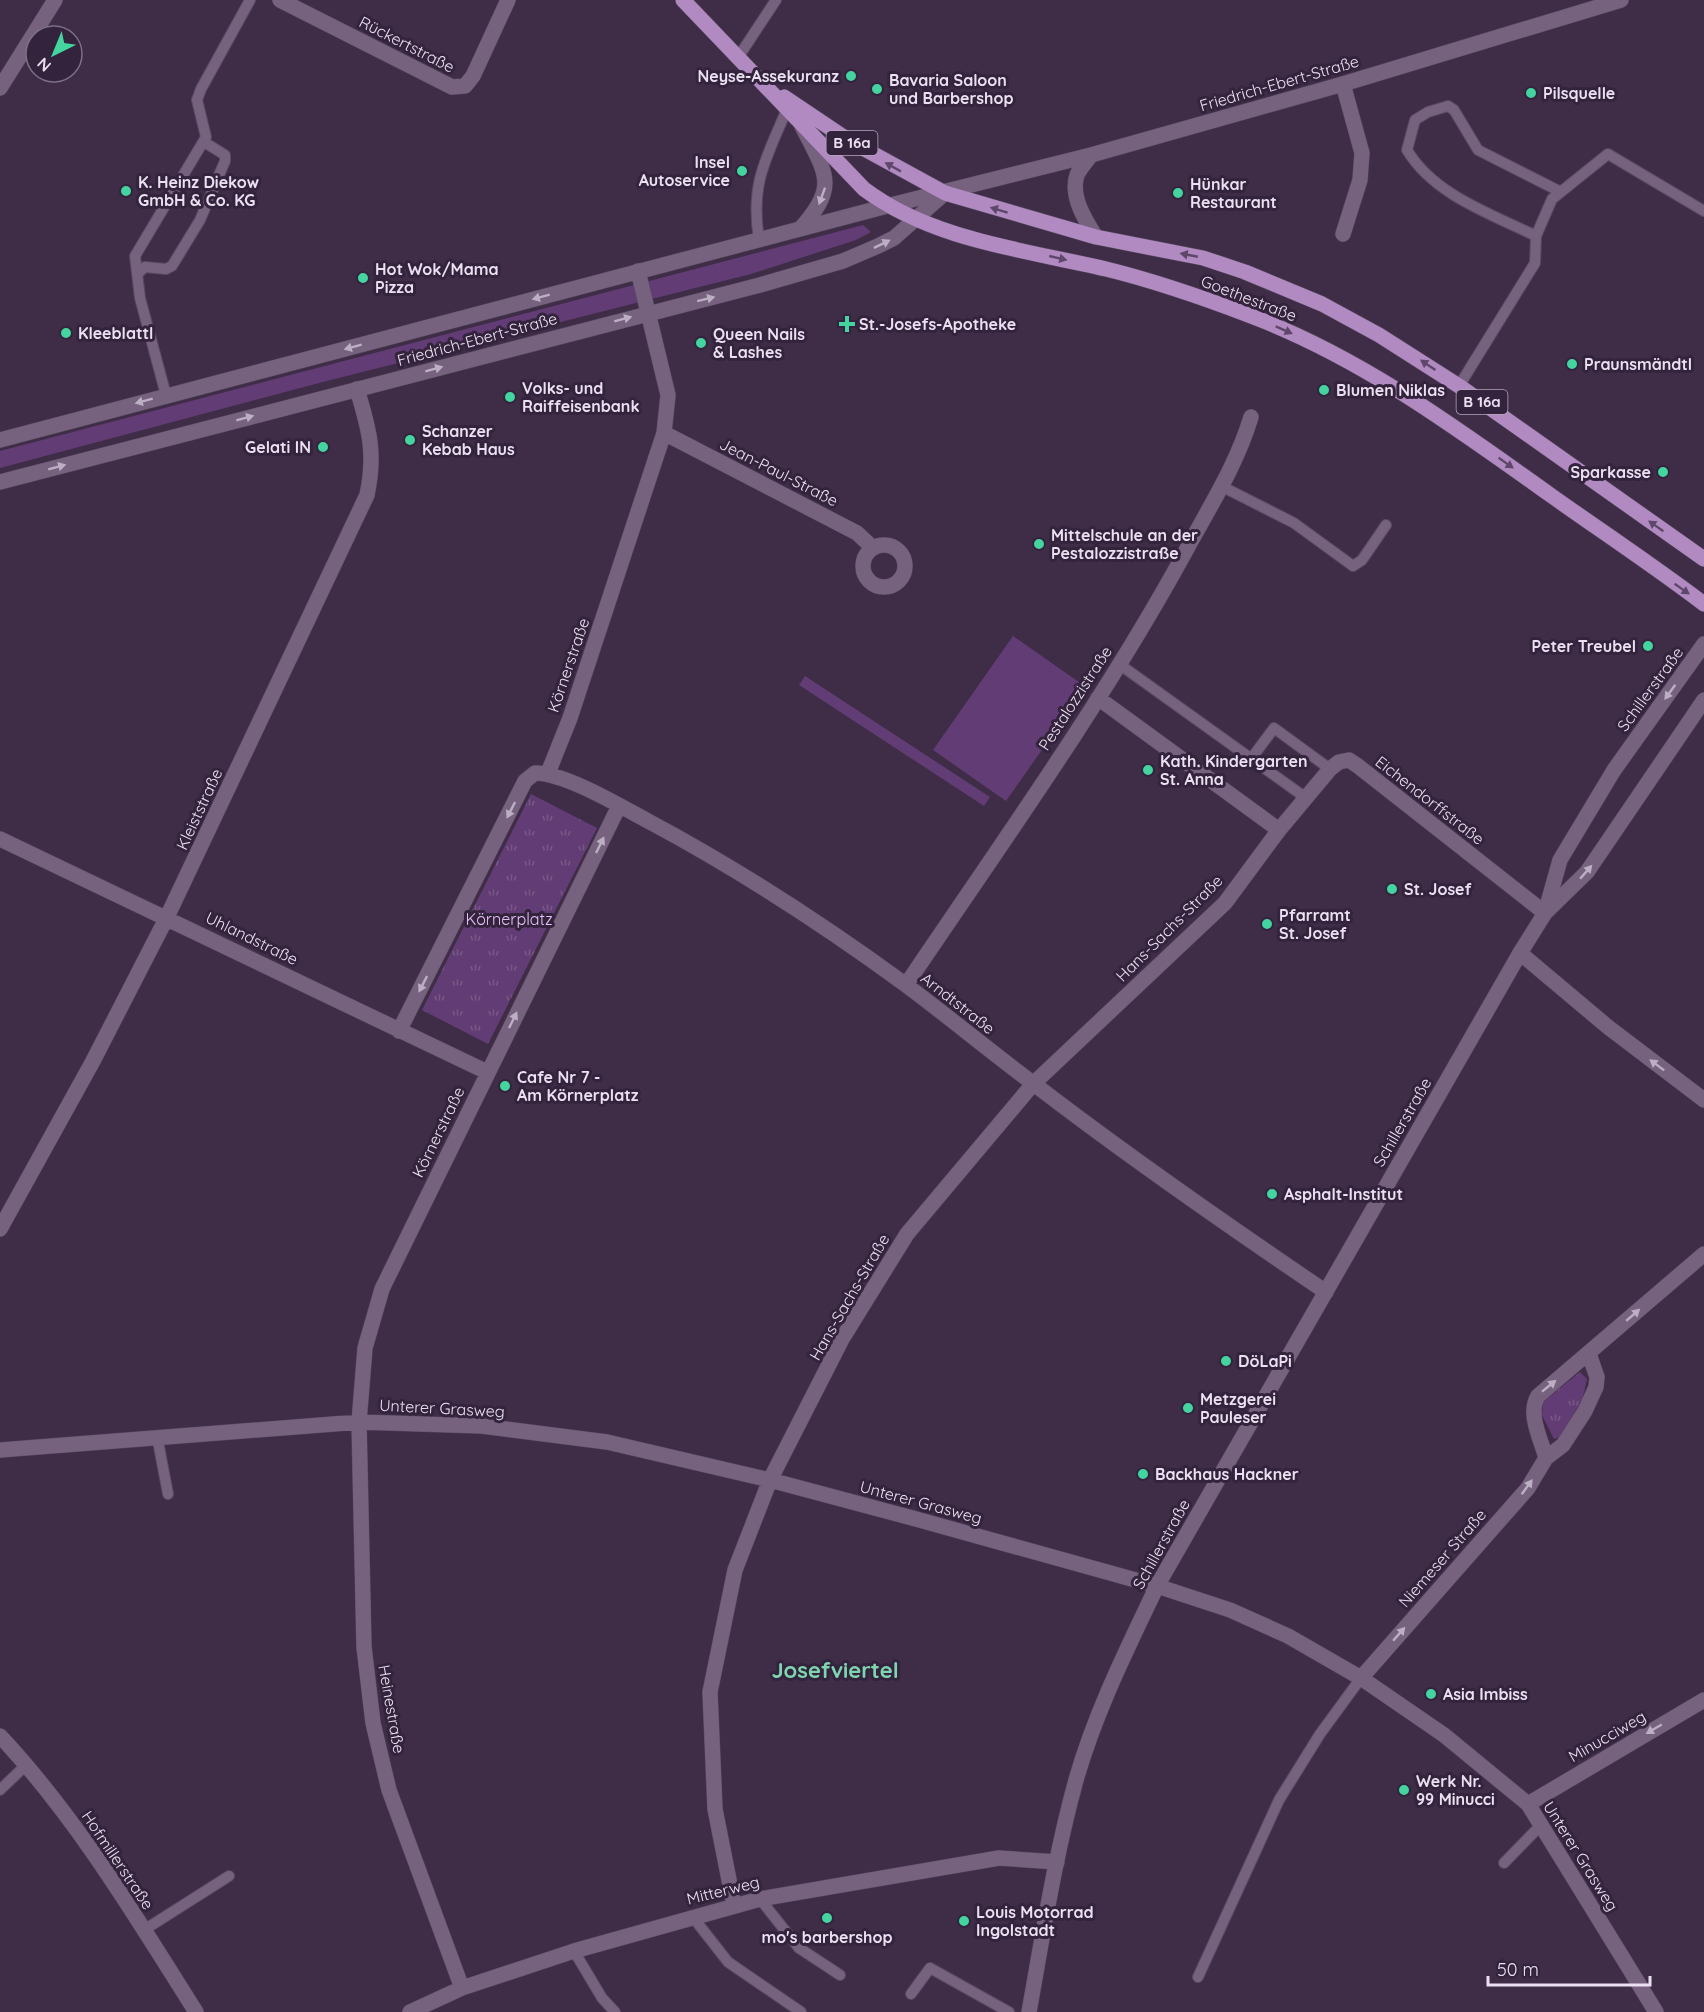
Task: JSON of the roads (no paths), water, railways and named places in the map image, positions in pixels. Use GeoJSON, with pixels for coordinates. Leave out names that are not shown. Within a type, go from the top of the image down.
{"type":"FeatureCollection","features":[{"type":"Feature","properties":{"kind":"main road","name":"Goethestraße"},"geometry":{"type":"LineString","coordinates":[[683,0],[765,83],[864,189],[887,206],[916,220],[1001,245],[1109,270],[1175,290],[1253,317],[1303,339],[1353,365],[1459,429],[1704,604]]}},
{"type":"Feature","properties":{"kind":"main road","name":"Goethestraße"},"geometry":{"type":"LineString","coordinates":[[765,83],[848,140],[945,194],[1096,237],[1203,258],[1245,272],[1322,304],[1388,340],[1459,386],[1704,559]]}},
{"type":"Feature","properties":{"kind":"street"},"geometry":{"type":"LineString","coordinates":[[0,88],[55,0]]}},
{"type":"Feature","properties":{"kind":"street","name":"Rückertstraße"},"geometry":{"type":"LineString","coordinates":[[280,0],[452,87],[465,86],[473,76],[508,0]]}},
{"type":"Feature","properties":{"kind":"street","name":"Friedrich-Ebert-Straße"},"geometry":{"type":"LineString","coordinates":[[0,440],[887,206],[945,194],[1091,155],[1343,84],[1621,0]]}},
{"type":"Feature","properties":{"kind":"street"},"geometry":{"type":"LineString","coordinates":[[1343,84],[1362,153],[1360,180],[1343,234]]}},
{"type":"Feature","properties":{"kind":"street"},"geometry":{"type":"LineString","coordinates":[[800,123],[827,179],[825,193],[816,212],[800,229]]}},
{"type":"Feature","properties":{"kind":"street"},"geometry":{"type":"LineString","coordinates":[[1091,155],[1077,175],[1076,194],[1083,217],[1096,237]]}},
{"type":"Feature","properties":{"kind":"street","name":"Friedrich-Ebert-Straße"},"geometry":{"type":"LineString","coordinates":[[0,482],[760,285],[843,261],[894,238],[945,194]]}},
{"type":"Feature","properties":{"kind":"street","name":"Körnerstraße"},"geometry":{"type":"LineString","coordinates":[[548,773],[574,707],[664,433],[668,395],[639,272]]}},
{"type":"Feature","properties":{"kind":"street","name":"Kleiststraße"},"geometry":{"type":"LineString","coordinates":[[0,1229],[7,1200],[93,1061],[167,917],[367,495],[373,465],[370,435],[357,389]]}},
{"type":"Feature","properties":{"kind":"street","name":"Pestalozzistraße"},"geometry":{"type":"LineString","coordinates":[[906,985],[1098,698],[1158,601],[1242,448],[1251,417]]}},
{"type":"Feature","properties":{"kind":"street","name":"Jean-Paul-Straße"},"geometry":{"type":"LineString","coordinates":[[664,433],[858,533],[873,548]]}},
{"type":"Feature","properties":{"kind":"street","name":"Schillerstraße"},"geometry":{"type":"LineString","coordinates":[[1545,913],[1560,860],[1614,770],[1704,644]]}},
{"type":"Feature","properties":{"kind":"street"},"geometry":{"type":"LineString","coordinates":[[1098,698],[1279,830],[1330,769]]}},
{"type":"Feature","properties":{"kind":"street","name":"Schillerstraße"},"geometry":{"type":"LineString","coordinates":[[1029,2012],[1057,1862],[1077,1778],[1121,1661],[1157,1586],[1520,953],[1545,913],[1587,872],[1704,700]]}},
{"type":"Feature","properties":{"kind":"street","name":"Eichendorffstraße"},"geometry":{"type":"LineString","coordinates":[[1330,769],[1339,762],[1349,760],[1358,766],[1545,913]]}},
{"type":"Feature","properties":{"kind":"street"},"geometry":{"type":"LineString","coordinates":[[399,1031],[525,781],[535,773],[548,773]]}},
{"type":"Feature","properties":{"kind":"street","name":"Arndtstraße"},"geometry":{"type":"LineString","coordinates":[[548,773],[620,806],[688,842],[813,919],[906,985],[1033,1084],[1197,1205],[1326,1292]]}},
{"type":"Feature","properties":{"kind":"street","name":"Körnerstraße"},"geometry":{"type":"LineString","coordinates":[[359,1422],[365,1348],[382,1289],[620,806]]}},
{"type":"Feature","properties":{"kind":"street","name":"Hans-Sachs-Straße"},"geometry":{"type":"LineString","coordinates":[[734,1905],[715,1809],[710,1692],[735,1570],[771,1480],[842,1339],[907,1234],[1033,1084],[1225,903],[1279,830]]}},
{"type":"Feature","properties":{"kind":"street","name":"Uhlandstraße"},"geometry":{"type":"LineString","coordinates":[[0,839],[488,1072]]}},
{"type":"Feature","properties":{"kind":"street"},"geometry":{"type":"LineString","coordinates":[[1520,953],[1608,1027],[1704,1100]]}},
{"type":"Feature","properties":{"kind":"street"},"geometry":{"type":"LineString","coordinates":[[1546,1458],[1534,1416],[1534,1401],[1704,1254]]}},
{"type":"Feature","properties":{"kind":"street","name":"Niemeser Straße"},"geometry":{"type":"LineString","coordinates":[[1361,1678],[1528,1488],[1546,1458],[1563,1445],[1585,1411],[1596,1387],[1597,1377],[1589,1354]]}},
{"type":"Feature","properties":{"kind":"street","name":"Unterer Grasweg"},"geometry":{"type":"LineString","coordinates":[[0,1450],[359,1422],[482,1426],[607,1442],[771,1480],[1157,1586],[1230,1610],[1288,1636],[1361,1678],[1444,1735],[1528,1804],[1656,2012]]}},
{"type":"Feature","properties":{"kind":"street","name":"Heinestraße"},"geometry":{"type":"LineString","coordinates":[[359,1422],[363,1647],[373,1723],[389,1790],[462,1988]]}},
{"type":"Feature","properties":{"kind":"street","name":"Minucciweg"},"geometry":{"type":"LineString","coordinates":[[1528,1804],[1704,1700]]}},
{"type":"Feature","properties":{"kind":"street","name":"Hofmillerstraße"},"geometry":{"type":"LineString","coordinates":[[0,1736],[27,1764],[63,1812],[144,1930],[196,2012]]}},
{"type":"Feature","properties":{"kind":"street","name":"Mitterweg"},"geometry":{"type":"LineString","coordinates":[[410,2012],[462,1988],[734,1905],[999,1858],[1057,1862]]}},
{"type":"Feature","properties":{"kind":"lane"},"geometry":{"type":"LineString","coordinates":[[166,395],[140,298],[135,256],[204,142],[207,130],[197,99],[250,0]]}},
{"type":"Feature","properties":{"kind":"lane"},"geometry":{"type":"LineString","coordinates":[[739,56],[776,0]]}},
{"type":"Feature","properties":{"kind":"lane"},"geometry":{"type":"LineString","coordinates":[[1536,236],[1431,180],[1415,164],[1407,150],[1415,120],[1428,112],[1448,106],[1454,110],[1478,150],[1561,192]]}},
{"type":"Feature","properties":{"kind":"lane"},"geometry":{"type":"LineString","coordinates":[[759,240],[755,212],[756,190],[764,162],[788,109]]}},
{"type":"Feature","properties":{"kind":"lane"},"geometry":{"type":"LineString","coordinates":[[137,274],[145,267],[166,269],[172,266],[200,220],[225,161],[225,155],[204,142]]}},
{"type":"Feature","properties":{"kind":"lane"},"geometry":{"type":"LineString","coordinates":[[1459,386],[1535,263],[1536,236],[1552,198],[1608,154],[1704,210]]}},
{"type":"Feature","properties":{"kind":"lane"},"geometry":{"type":"LineString","coordinates":[[1221,486],[1294,523],[1353,566],[1362,560],[1386,525]]}},
{"type":"Feature","properties":{"kind":"lane"},"geometry":{"type":"LineString","coordinates":[[1119,664],[1305,798]]}},
{"type":"Feature","properties":{"kind":"lane"},"geometry":{"type":"LineString","coordinates":[[1251,759],[1274,728],[1330,769]]}},
{"type":"Feature","properties":{"kind":"lane"},"geometry":{"type":"LineString","coordinates":[[157,1436],[168,1494]]}},
{"type":"Feature","properties":{"kind":"lane"},"geometry":{"type":"LineString","coordinates":[[1198,1977],[1279,1800],[1320,1734],[1361,1678]]}},
{"type":"Feature","properties":{"kind":"lane"},"geometry":{"type":"LineString","coordinates":[[0,1790],[27,1764]]}},
{"type":"Feature","properties":{"kind":"lane"},"geometry":{"type":"LineString","coordinates":[[1504,1863],[1541,1825]]}},
{"type":"Feature","properties":{"kind":"lane"},"geometry":{"type":"LineString","coordinates":[[144,1930],[229,1876]]}},
{"type":"Feature","properties":{"kind":"lane"},"geometry":{"type":"LineString","coordinates":[[760,1899],[799,1948],[840,1975]]}},
{"type":"Feature","properties":{"kind":"lane"},"geometry":{"type":"LineString","coordinates":[[692,1916],[728,1962],[801,2012]]}},
{"type":"Feature","properties":{"kind":"lane"},"geometry":{"type":"LineString","coordinates":[[574,1952],[602,1998],[615,2012]]}},
{"type":"Feature","properties":{"kind":"lane"},"geometry":{"type":"LineString","coordinates":[[911,1994],[930,1968],[1009,2012]]}},
{"type":"Feature","properties":{"kind":"place","name":"Neyse-Assekuranz"},"geometry":{"type":"Point","coordinates":[851,76]}},
{"type":"Feature","properties":{"kind":"place","name":"Bavaria Saloon und Barbershop"},"geometry":{"type":"Point","coordinates":[877,89]}},
{"type":"Feature","properties":{"kind":"place","name":"Pilsquelle"},"geometry":{"type":"Point","coordinates":[1531,93]}},
{"type":"Feature","properties":{"kind":"place","name":"Insel Autoservice"},"geometry":{"type":"Point","coordinates":[742,171]}},
{"type":"Feature","properties":{"kind":"place","name":"K. Heinz Diekow GmbH & Co. KG"},"geometry":{"type":"Point","coordinates":[126,191]}},
{"type":"Feature","properties":{"kind":"place","name":"Hünkar Restaurant"},"geometry":{"type":"Point","coordinates":[1178,193]}},
{"type":"Feature","properties":{"kind":"place","name":"Hot Wok/Mama Pizza"},"geometry":{"type":"Point","coordinates":[363,278]}},
{"type":"Feature","properties":{"kind":"place","name":"St.-Josefs-Apotheke"},"geometry":{"type":"Point","coordinates":[847,324]}},
{"type":"Feature","properties":{"kind":"place","name":"Kleeblattl"},"geometry":{"type":"Point","coordinates":[66,333]}},
{"type":"Feature","properties":{"kind":"place","name":"Queen Nails & Lashes"},"geometry":{"type":"Point","coordinates":[701,343]}},
{"type":"Feature","properties":{"kind":"place","name":"Praunsmändtl"},"geometry":{"type":"Point","coordinates":[1572,364]}},
{"type":"Feature","properties":{"kind":"place","name":"Blumen Niklas"},"geometry":{"type":"Point","coordinates":[1324,390]}},
{"type":"Feature","properties":{"kind":"place","name":"Volks- und Raiffeisenbank"},"geometry":{"type":"Point","coordinates":[510,397]}},
{"type":"Feature","properties":{"kind":"place","name":"Schanzer Kebab Haus"},"geometry":{"type":"Point","coordinates":[410,440]}},
{"type":"Feature","properties":{"kind":"place","name":"Gelati IN"},"geometry":{"type":"Point","coordinates":[323,447]}},
{"type":"Feature","properties":{"kind":"place","name":"Sparkasse"},"geometry":{"type":"Point","coordinates":[1663,472]}},
{"type":"Feature","properties":{"kind":"place","name":"Mittelschule an der Pestalozzistraße"},"geometry":{"type":"Point","coordinates":[1039,544]}},
{"type":"Feature","properties":{"kind":"place","name":"Peter Treubel"},"geometry":{"type":"Point","coordinates":[1648,646]}},
{"type":"Feature","properties":{"kind":"place","name":"Kath. Kindergarten St. Anna"},"geometry":{"type":"Point","coordinates":[1148,770]}},
{"type":"Feature","properties":{"kind":"place","name":"St. Josef"},"geometry":{"type":"Point","coordinates":[1392,889]}},
{"type":"Feature","properties":{"kind":"place","name":"Pfarramt St. Josef"},"geometry":{"type":"Point","coordinates":[1267,924]}},
{"type":"Feature","properties":{"kind":"place","name":"Cafe Nr 7 - Am Körnerplatz"},"geometry":{"type":"Point","coordinates":[505,1086]}},
{"type":"Feature","properties":{"kind":"place","name":"Asphalt-Institut"},"geometry":{"type":"Point","coordinates":[1272,1194]}},
{"type":"Feature","properties":{"kind":"place","name":"DöLaPi"},"geometry":{"type":"Point","coordinates":[1226,1361]}},
{"type":"Feature","properties":{"kind":"place","name":"Metzgerei Pauleser"},"geometry":{"type":"Point","coordinates":[1188,1408]}},
{"type":"Feature","properties":{"kind":"place","name":"Backhaus Hackner"},"geometry":{"type":"Point","coordinates":[1143,1474]}},
{"type":"Feature","properties":{"kind":"place","name":"Asia Imbiss"},"geometry":{"type":"Point","coordinates":[1431,1694]}},
{"type":"Feature","properties":{"kind":"place","name":"Werk Nr. 99 Minucci"},"geometry":{"type":"Point","coordinates":[1404,1790]}},
{"type":"Feature","properties":{"kind":"place","name":"mo's barbershop"},"geometry":{"type":"Point","coordinates":[827,1918]}},
{"type":"Feature","properties":{"kind":"place","name":"Louis Motorrad Ingolstadt"},"geometry":{"type":"Point","coordinates":[964,1921]}},
{"type":"Feature","properties":{"kind":"district","name":"Josefviertel"},"geometry":{"type":"Point","coordinates":[835,1670]}},
{"type":"Feature","properties":{"kind":"park label","name":"Körnerplatz"},"geometry":{"type":"Point","coordinates":[509,919]}}]}
